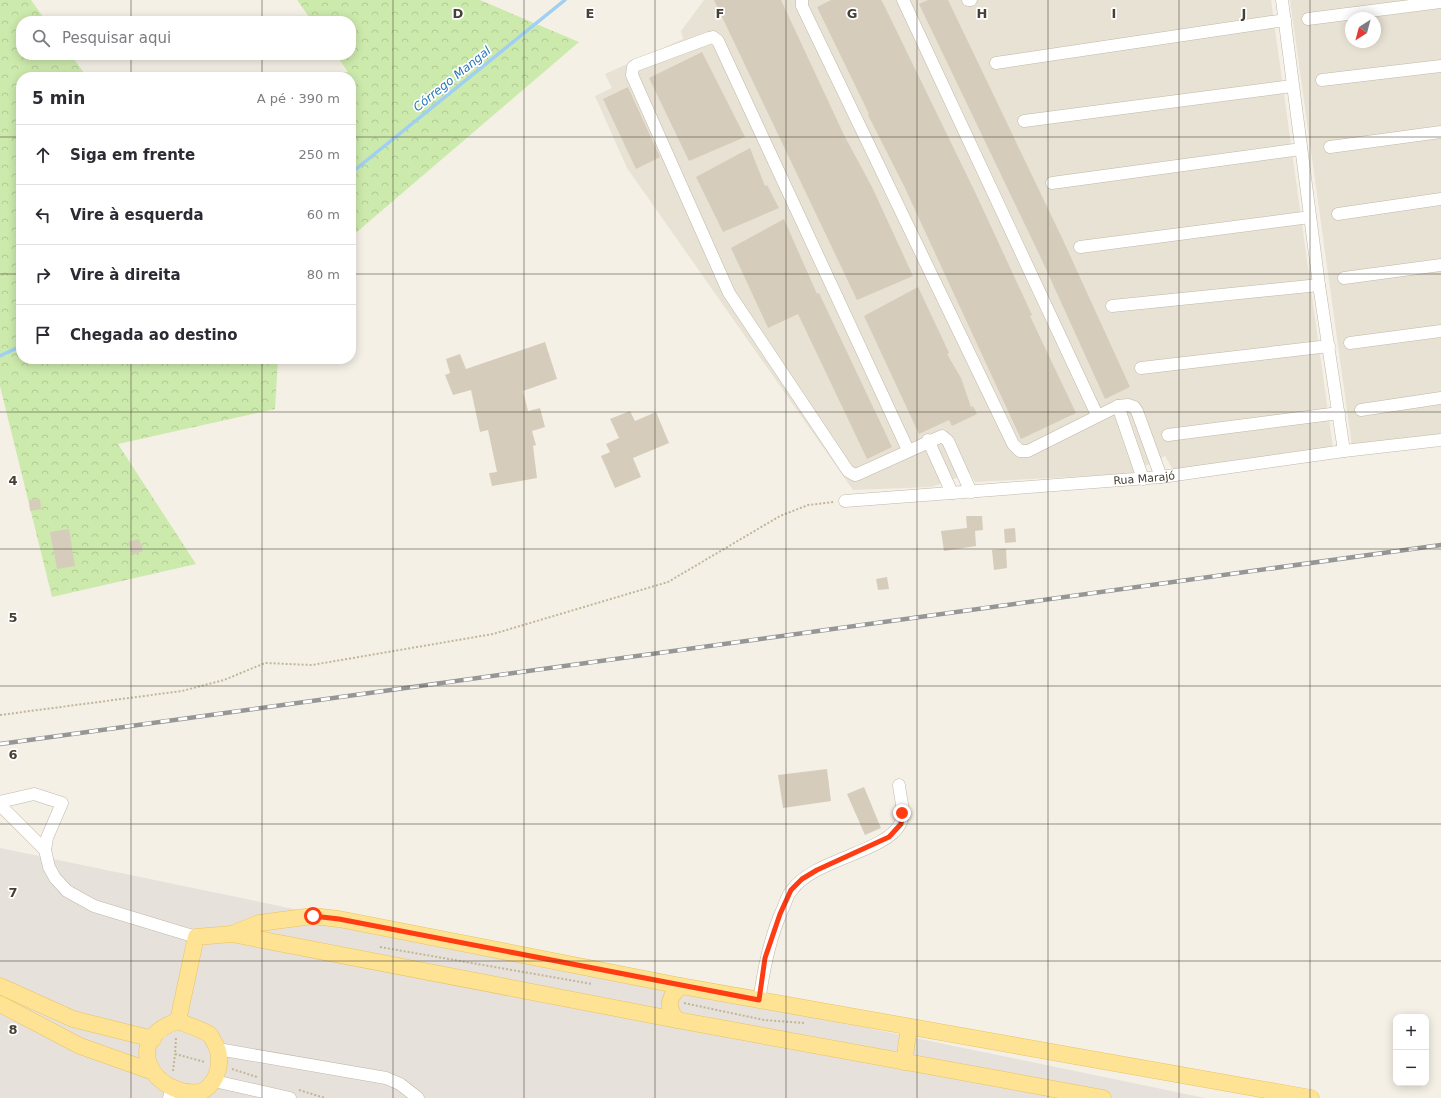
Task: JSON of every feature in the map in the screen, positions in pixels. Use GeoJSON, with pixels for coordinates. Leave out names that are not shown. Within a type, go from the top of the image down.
{"type":"FeatureCollection","features":[{"type":"Feature","properties":{"kind":"main road"},"geometry":{"type":"LineString","coordinates":[[232,934],[259,923],[313,916],[339,919],[681,986],[1301,1097]]}},
{"type":"Feature","properties":{"kind":"main road"},"geometry":{"type":"LineString","coordinates":[[178,1021],[196,937],[232,934],[677,1020],[1103,1098]]}},
{"type":"Feature","properties":{"kind":"main road"},"geometry":{"type":"LineString","coordinates":[[0,986],[72,1019],[153,1039]]}},
{"type":"Feature","properties":{"kind":"main road"},"geometry":{"type":"LineString","coordinates":[[677,1020],[670,1010],[669,1000],[681,986]]}},
{"type":"Feature","properties":{"kind":"main road"},"geometry":{"type":"LineString","coordinates":[[0,1004],[80,1046],[148,1070]]}},
{"type":"Feature","properties":{"kind":"main road"},"geometry":{"type":"LineString","coordinates":[[178,1021],[210,1035],[218,1049],[220,1066],[214,1081],[202,1092],[186,1096],[170,1096],[156,1084],[148,1070],[147,1054],[153,1039],[165,1025],[178,1021]]}},
{"type":"Feature","properties":{"kind":"main road"},"geometry":{"type":"LineString","coordinates":[[904,1062],[909,1027]]}},
{"type":"Feature","properties":{"kind":"street"},"geometry":{"type":"LineString","coordinates":[[802,0],[802,6],[1013,444],[1020,451],[1028,451],[1097,415],[1118,406],[1128,405],[1134,407],[1137,411],[1161,477]]}},
{"type":"Feature","properties":{"kind":"street"},"geometry":{"type":"LineString","coordinates":[[903,0],[1097,415]]}},
{"type":"Feature","properties":{"kind":"street"},"geometry":{"type":"LineString","coordinates":[[1282,0],[1319,284],[1344,451]]}},
{"type":"Feature","properties":{"kind":"street"},"geometry":{"type":"LineString","coordinates":[[1308,19],[1441,2]]}},
{"type":"Feature","properties":{"kind":"street"},"geometry":{"type":"LineString","coordinates":[[996,63],[1285,20]]}},
{"type":"Feature","properties":{"kind":"street"},"geometry":{"type":"LineString","coordinates":[[908,450],[718,41],[713,37],[709,38],[636,65],[631,71],[632,75],[729,293],[848,471],[855,475],[858,474],[908,450],[928,440],[938,436],[945,437],[971,492]]}},
{"type":"Feature","properties":{"kind":"street"},"geometry":{"type":"LineString","coordinates":[[1322,80],[1441,66]]}},
{"type":"Feature","properties":{"kind":"street"},"geometry":{"type":"LineString","coordinates":[[1024,121],[1292,86]]}},
{"type":"Feature","properties":{"kind":"street"},"geometry":{"type":"LineString","coordinates":[[1330,147],[1441,132]]}},
{"type":"Feature","properties":{"kind":"street"},"geometry":{"type":"LineString","coordinates":[[1052,183],[1301,149]]}},
{"type":"Feature","properties":{"kind":"street"},"geometry":{"type":"LineString","coordinates":[[1338,214],[1441,199]]}},
{"type":"Feature","properties":{"kind":"street"},"geometry":{"type":"LineString","coordinates":[[1080,247],[1310,217]]}},
{"type":"Feature","properties":{"kind":"street"},"geometry":{"type":"LineString","coordinates":[[1344,278],[1441,265]]}},
{"type":"Feature","properties":{"kind":"street"},"geometry":{"type":"LineString","coordinates":[[1112,306],[1319,284]]}},
{"type":"Feature","properties":{"kind":"street"},"geometry":{"type":"LineString","coordinates":[[1350,343],[1441,331]]}},
{"type":"Feature","properties":{"kind":"street"},"geometry":{"type":"LineString","coordinates":[[1141,368],[1329,346]]}},
{"type":"Feature","properties":{"kind":"street"},"geometry":{"type":"LineString","coordinates":[[1361,410],[1441,398]]}},
{"type":"Feature","properties":{"kind":"street"},"geometry":{"type":"LineString","coordinates":[[1118,406],[1143,479]]}},
{"type":"Feature","properties":{"kind":"street"},"geometry":{"type":"LineString","coordinates":[[1168,435],[1339,413]]}},
{"type":"Feature","properties":{"kind":"street"},"geometry":{"type":"LineString","coordinates":[[928,440],[952,493]]}},
{"type":"Feature","properties":{"kind":"street","name":"Rua Marajó"},"geometry":{"type":"LineString","coordinates":[[840,502],[1143,479],[1344,451],[1441,440]]}},
{"type":"Feature","properties":{"kind":"street"},"geometry":{"type":"LineString","coordinates":[[759,1000],[765,958],[780,914],[791,890],[802,879],[817,870],[879,842],[895,832],[901,824],[902,813],[899,785]]}},
{"type":"Feature","properties":{"kind":"street"},"geometry":{"type":"LineString","coordinates":[[45,850],[0,804],[34,794],[62,803],[47,838],[45,850],[49,867],[55,878],[67,891],[94,906],[196,937]]}},
{"type":"Feature","properties":{"kind":"street"},"geometry":{"type":"LineString","coordinates":[[218,1049],[386,1078],[400,1084],[418,1098]]}},
{"type":"Feature","properties":{"kind":"street"},"geometry":{"type":"LineString","coordinates":[[214,1081],[292,1093]]}},
{"type":"Feature","properties":{"kind":"path"},"geometry":{"type":"LineString","coordinates":[[0,715],[182,691],[224,680],[265,663],[312,665],[493,634],[668,582],[780,516],[808,505],[840,502]]}},
{"type":"Feature","properties":{"kind":"path"},"geometry":{"type":"LineString","coordinates":[[178,1021],[175,1054],[257,1077]]}},
{"type":"Feature","properties":{"kind":"path"},"geometry":{"type":"LineString","coordinates":[[292,1093],[325,1098]]}},
{"type":"Feature","properties":{"kind":"shaded area"},"geometry":{"type":"Polygon","coordinates":[[[704,0],[1271,0],[1333,448],[1173,470],[1165,456],[1129,474],[975,482],[970,473],[931,487],[853,490],[627,168],[595,96],[612,88],[605,74],[683,39],[681,31],[704,0]]]}},
{"type":"Feature","properties":{"kind":"shaded area"},"geometry":{"type":"Polygon","coordinates":[[[1290,0],[1441,0],[1441,434],[1352,446],[1290,0]]]}},
{"type":"Feature","properties":{"kind":"shaded area"},"geometry":{"type":"Polygon","coordinates":[[[0,848],[1205,1098],[0,1098],[0,848]]]}},
{"type":"Feature","properties":{"kind":"green space"},"geometry":{"type":"Polygon","coordinates":[[[0,0],[31,0],[42,16],[16,16],[16,60],[75,60],[83,72],[16,72],[16,364],[278,364],[275,409],[118,444],[196,564],[52,597],[0,386],[0,0]]]}},
{"type":"Feature","properties":{"kind":"green space"},"geometry":{"type":"Polygon","coordinates":[[[297,0],[480,0],[579,42],[356,233],[356,72],[348,72],[340,60],[356,60],[356,16],[308,16],[297,0]]]}},
{"type":"Feature","properties":{"kind":"building"},"geometry":{"type":"Polygon","coordinates":[[[714,0],[781,0],[844,135],[872,187],[913,276],[857,300],[714,0]]]}},
{"type":"Feature","properties":{"kind":"building"},"geometry":{"type":"Polygon","coordinates":[[[831,0],[881,0],[884,5],[975,192],[1032,315],[1030,316],[1076,413],[1021,439],[904,186],[868,115],[869,114],[817,7],[831,0]]]}},
{"type":"Feature","properties":{"kind":"building"},"geometry":{"type":"Polygon","coordinates":[[[928,0],[948,0],[1063,240],[1130,387],[1105,399],[1040,256],[919,4],[928,0]]]}},
{"type":"Feature","properties":{"kind":"building"},"geometry":{"type":"Polygon","coordinates":[[[702,52],[745,137],[689,161],[649,78],[702,52]]]}},
{"type":"Feature","properties":{"kind":"building"},"geometry":{"type":"Polygon","coordinates":[[[628,87],[660,157],[636,169],[603,99],[628,87]]]}},
{"type":"Feature","properties":{"kind":"building"},"geometry":{"type":"Polygon","coordinates":[[[750,148],[765,186],[767,185],[779,208],[723,232],[696,177],[750,148]]]}},
{"type":"Feature","properties":{"kind":"building"},"geometry":{"type":"Polygon","coordinates":[[[784,219],[817,294],[819,293],[892,447],[867,459],[798,314],[768,328],[731,248],[784,219]]]}},
{"type":"Feature","properties":{"kind":"building"},"geometry":{"type":"Polygon","coordinates":[[[918,287],[949,353],[947,354],[961,378],[971,407],[973,406],[977,414],[952,426],[949,420],[919,434],[864,316],[918,287]]]}},
{"type":"Feature","properties":{"kind":"building"},"geometry":{"type":"Polygon","coordinates":[[[545,342],[557,379],[523,391],[528,411],[540,408],[545,427],[532,431],[536,445],[533,446],[537,478],[492,486],[489,473],[497,472],[488,430],[480,432],[471,390],[453,395],[445,375],[450,373],[446,359],[460,354],[466,369],[545,342]]]}},
{"type":"Feature","properties":{"kind":"building"},"geometry":{"type":"Polygon","coordinates":[[[630,411],[635,421],[656,412],[669,443],[633,458],[641,477],[615,488],[601,456],[610,452],[606,444],[619,438],[610,419],[630,411]]]}},
{"type":"Feature","properties":{"kind":"building"},"geometry":{"type":"Polygon","coordinates":[[[40,499],[41,509],[30,511],[29,500],[40,499]]]}},
{"type":"Feature","properties":{"kind":"building"},"geometry":{"type":"Polygon","coordinates":[[[966,516],[982,516],[983,530],[975,531],[976,546],[944,551],[941,531],[967,528],[966,516]]]}},
{"type":"Feature","properties":{"kind":"building"},"geometry":{"type":"Polygon","coordinates":[[[1015,528],[1016,542],[1005,543],[1004,529],[1015,528]]]}},
{"type":"Feature","properties":{"kind":"building"},"geometry":{"type":"Polygon","coordinates":[[[69,529],[75,566],[57,569],[50,532],[69,529]]]}},
{"type":"Feature","properties":{"kind":"building"},"geometry":{"type":"Polygon","coordinates":[[[139,539],[143,551],[132,555],[128,542],[139,539]]]}},
{"type":"Feature","properties":{"kind":"building"},"geometry":{"type":"Polygon","coordinates":[[[1006,549],[1007,568],[994,570],[992,550],[1006,549]]]}},
{"type":"Feature","properties":{"kind":"building"},"geometry":{"type":"Polygon","coordinates":[[[887,577],[889,589],[878,590],[876,579],[887,577]]]}},
{"type":"Feature","properties":{"kind":"building"},"geometry":{"type":"Polygon","coordinates":[[[827,769],[831,801],[783,808],[778,775],[827,769]]]}},
{"type":"Feature","properties":{"kind":"building"},"geometry":{"type":"Polygon","coordinates":[[[864,787],[881,828],[865,835],[847,794],[864,787]]]}},
{"type":"Feature","properties":{"kind":"waterway","name":"Córrego Mangal"},"geometry":{"type":"LineString","coordinates":[[356,169],[565,0]]}},
{"type":"Feature","properties":{"kind":"waterway","name":"Córrego Mangal"},"geometry":{"type":"LineString","coordinates":[[0,356],[16,348]]}},
{"type":"Feature","properties":{"kind":"railway"},"geometry":{"type":"LineString","coordinates":[[0,744],[1441,545]]}},
{"type":"Feature","properties":{"kind":"route"},"geometry":{"type":"LineString","coordinates":[[313,916],[339,919],[759,1000],[765,958],[780,914],[791,890],[802,879],[817,870],[889,837],[901,824],[902,813]]}}]}
